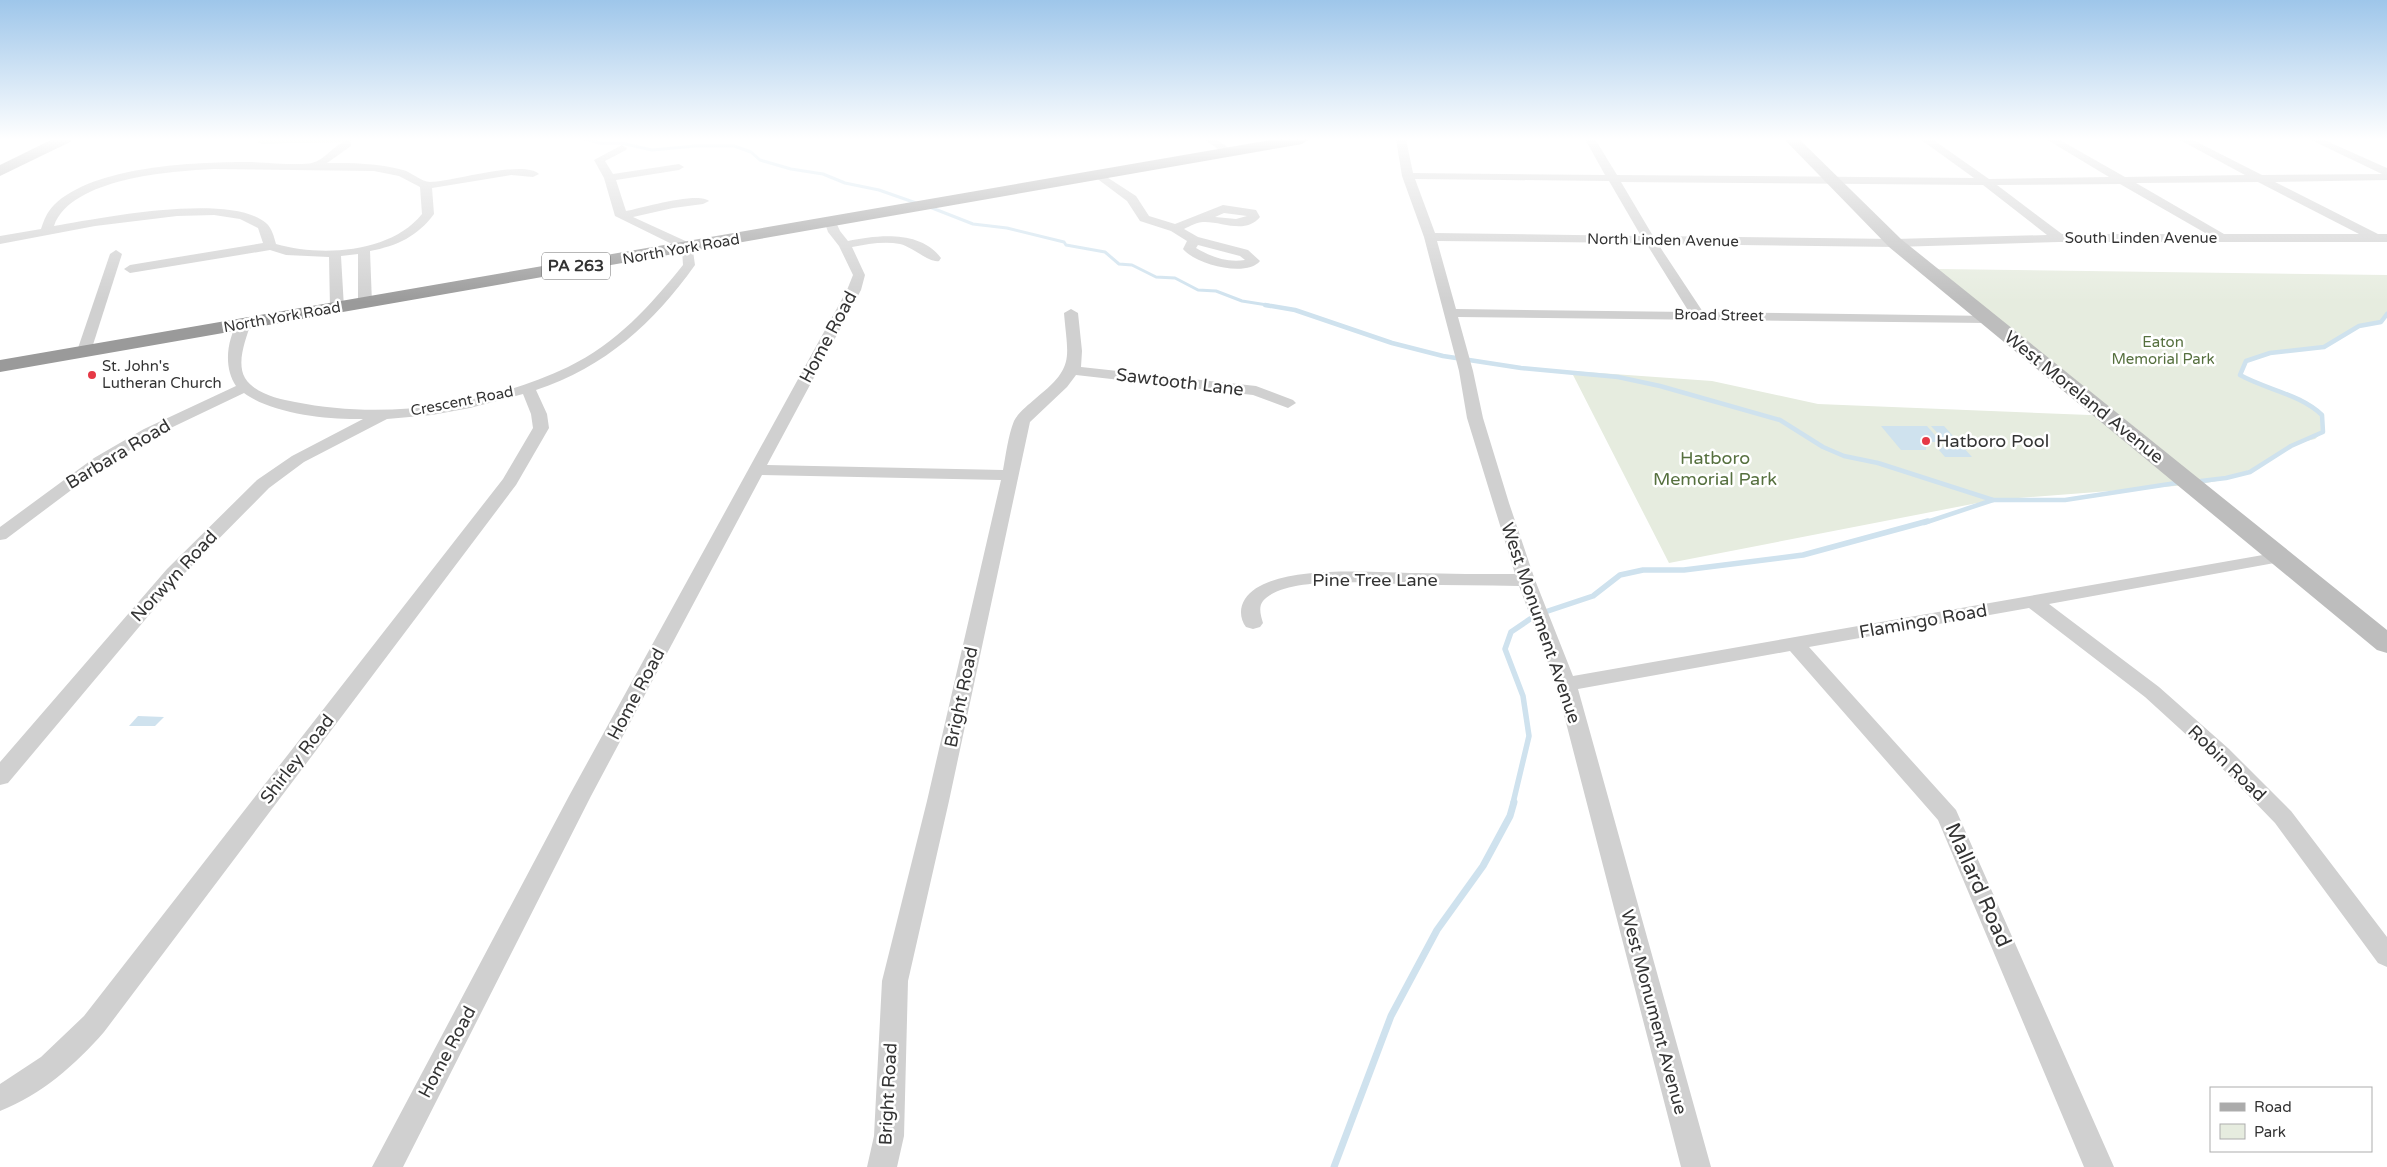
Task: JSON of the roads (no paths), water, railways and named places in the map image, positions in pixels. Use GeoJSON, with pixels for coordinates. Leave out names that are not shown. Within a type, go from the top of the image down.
{"type":"FeatureCollection","features":[{"type":"Feature","properties":{"kind":"highway","name":"North York Road"},"geometry":{"type":"LineString","coordinates":[[0,366],[992,193]]}},
{"type":"Feature","properties":{"kind":"street"},"geometry":{"type":"LineString","coordinates":[[46,232],[55,211],[73,198],[84,193]]}},
{"type":"Feature","properties":{"kind":"street"},"geometry":{"type":"LineString","coordinates":[[130,269],[270,246],[295,253],[335,254],[364,249],[405,235],[425,221],[428,214],[427,193]]}},
{"type":"Feature","properties":{"kind":"street"},"geometry":{"type":"LineString","coordinates":[[614,193],[621,216],[688,247]]}},
{"type":"Feature","properties":{"kind":"street"},"geometry":{"type":"LineString","coordinates":[[1123,193],[1142,210],[1144,218],[1176,228],[1194,240]]}},
{"type":"Feature","properties":{"kind":"street","name":"West Monument Avenue"},"geometry":{"type":"LineString","coordinates":[[1414,193],[1430,237],[1462,359],[1475,418],[1529,588],[1566,684],[1696,1167]]}},
{"type":"Feature","properties":{"kind":"street"},"geometry":{"type":"LineString","coordinates":[[1622,193],[1698,315]]}},
{"type":"Feature","properties":{"kind":"street","name":"West Moreland Avenue"},"geometry":{"type":"LineString","coordinates":[[1846,193],[1895,242],[1987,319],[2387,644]]}},
{"type":"Feature","properties":{"kind":"street"},"geometry":{"type":"LineString","coordinates":[[2001,193],[2059,238]]}},
{"type":"Feature","properties":{"kind":"street"},"geometry":{"type":"LineString","coordinates":[[2144,193],[2223,238]]}},
{"type":"Feature","properties":{"kind":"street"},"geometry":{"type":"LineString","coordinates":[[2291,193],[2382,238]]}},
{"type":"Feature","properties":{"kind":"street"},"geometry":{"type":"LineString","coordinates":[[621,216],[673,204],[703,201]]}},
{"type":"Feature","properties":{"kind":"street"},"geometry":{"type":"LineString","coordinates":[[0,240],[161,214],[224,213],[240,215],[262,224],[270,246]]}},
{"type":"Feature","properties":{"kind":"street"},"geometry":{"type":"LineString","coordinates":[[1176,228],[1202,218]]}},
{"type":"Feature","properties":{"kind":"street","name":"Home Road"},"geometry":{"type":"LineString","coordinates":[[387,1167],[580,796],[858,282],[859,275],[845,245],[834,232],[831,222]]}},
{"type":"Feature","properties":{"kind":"street","name":"North Linden Avenue"},"geometry":{"type":"LineString","coordinates":[[1430,237],[1895,242]]}},
{"type":"Feature","properties":{"kind":"street","name":"South Linden Avenue"},"geometry":{"type":"LineString","coordinates":[[1895,242],[2059,238],[2382,238]]}},
{"type":"Feature","properties":{"kind":"street"},"geometry":{"type":"LineString","coordinates":[[845,245],[878,239],[896,239],[917,245],[935,258]]}},
{"type":"Feature","properties":{"kind":"street","name":"Crescent Road"},"geometry":{"type":"LineString","coordinates":[[245,387],[266,400],[297,408],[382,416],[476,401],[528,388],[573,370],[605,353],[628,336],[645,320],[689,265],[688,247]]}},
{"type":"Feature","properties":{"kind":"street"},"geometry":{"type":"LineString","coordinates":[[364,249],[364,303]]}},
{"type":"Feature","properties":{"kind":"street"},"geometry":{"type":"LineString","coordinates":[[84,351],[116,254]]}},
{"type":"Feature","properties":{"kind":"street"},"geometry":{"type":"LineString","coordinates":[[335,254],[337,308]]}},
{"type":"Feature","properties":{"kind":"street"},"geometry":{"type":"LineString","coordinates":[[1070,370],[1075,358],[1071,313]]}},
{"type":"Feature","properties":{"kind":"street","name":"Broad Street"},"geometry":{"type":"LineString","coordinates":[[1450,313],[1987,319]]}},
{"type":"Feature","properties":{"kind":"street"},"geometry":{"type":"LineString","coordinates":[[244,323],[234,361],[237,378],[245,387]]}},
{"type":"Feature","properties":{"kind":"street","name":"Sawtooth Lane"},"geometry":{"type":"LineString","coordinates":[[1070,370],[1256,391],[1288,403]]}},
{"type":"Feature","properties":{"kind":"street","name":"Bright Road"},"geometry":{"type":"LineString","coordinates":[[882,1167],[889,1136],[890,1071],[895,981],[938,801],[1009,475],[1022,421],[1030,410],[1068,377],[1070,370]]}},
{"type":"Feature","properties":{"kind":"street","name":"Barbara Road"},"geometry":{"type":"LineString","coordinates":[[0,535],[100,461],[159,428],[245,387]]}},
{"type":"Feature","properties":{"kind":"street","name":"Shirley Road"},"geometry":{"type":"LineString","coordinates":[[0,1098],[39,1076],[61,1058],[94,1024],[510,482],[541,428],[539,414],[528,388]]}},
{"type":"Feature","properties":{"kind":"street","name":"Norwyn Road"},"geometry":{"type":"LineString","coordinates":[[0,777],[174,573],[263,484],[298,459],[382,416]]}},
{"type":"Feature","properties":{"kind":"street"},"geometry":{"type":"LineString","coordinates":[[757,470],[1009,475]]}},
{"type":"Feature","properties":{"kind":"street","name":"Flamingo Road"},"geometry":{"type":"LineString","coordinates":[[1566,684],[2280,557]]}},
{"type":"Feature","properties":{"kind":"street","name":"Pine Tree Lane"},"geometry":{"type":"LineString","coordinates":[[1253,623],[1250,614],[1251,604],[1258,595],[1270,588],[1302,580],[1339,577],[1529,588]]}},
{"type":"Feature","properties":{"kind":"street","name":"Robin Road"},"geometry":{"type":"LineString","coordinates":[[2034,602],[2152,692],[2221,754],[2283,817],[2387,956]]}},
{"type":"Feature","properties":{"kind":"street","name":"Mallard Road"},"geometry":{"type":"LineString","coordinates":[[1794,643],[1948,816],[2099,1167]]}},
{"type":"Feature","properties":{"kind":"water","name":"Hatboro Pool"},"geometry":{"type":"Polygon","coordinates":[[[1881,426],[1927,426],[1940,441],[1944,440],[1931,426],[1944,426],[1972,457],[1945,457],[1939,450],[1944,446],[1953,445],[1950,442],[1926,442],[1926,450],[1901,450],[1881,426]]]}},
{"type":"Feature","properties":{"kind":"water"},"geometry":{"type":"Polygon","coordinates":[[[138,716],[164,717],[155,726],[129,726],[138,716]]]}},
{"type":"Feature","properties":{"kind":"waterway"},"geometry":{"type":"LineString","coordinates":[[889,193],[919,204]]}},
{"type":"Feature","properties":{"kind":"waterway"},"geometry":{"type":"LineString","coordinates":[[927,206],[973,224],[1007,228],[1064,242],[1066,245],[1105,252],[1119,264],[1132,265],[1156,277],[1175,278],[1198,290],[1216,291],[1242,301],[1273,306]]}},
{"type":"Feature","properties":{"kind":"waterway"},"geometry":{"type":"LineString","coordinates":[[1265,305],[1295,310],[1392,343],[1443,356],[1521,368],[1618,377],[1660,386],[1780,420],[1823,447],[1844,456],[1878,463],[1993,500]]}},
{"type":"Feature","properties":{"kind":"waterway"},"geometry":{"type":"LineString","coordinates":[[2201,481],[2226,478],[2250,472],[2291,446],[2323,432],[2322,415],[2313,408],[2294,397],[2240,375],[2246,361],[2270,353],[2324,347],[2359,326],[2381,322],[2387,314]]}},
{"type":"Feature","properties":{"kind":"waterway"},"geometry":{"type":"LineString","coordinates":[[1993,500],[2065,500],[2176,483]]}},
{"type":"Feature","properties":{"kind":"waterway"},"geometry":{"type":"LineString","coordinates":[[1924,523],[1993,500]]}},
{"type":"Feature","properties":{"kind":"waterway"},"geometry":{"type":"LineString","coordinates":[[1513,803],[1529,736],[1523,696],[1505,649],[1511,632],[1536,615],[1593,596],[1620,575],[1643,570],[1684,570],[1803,555],[1928,521]]}},
{"type":"Feature","properties":{"kind":"waterway"},"geometry":{"type":"LineString","coordinates":[[1334,1167],[1391,1016],[1437,930],[1483,866],[1510,816],[1514,802]]}},
{"type":"Feature","properties":{"kind":"place","name":"St. John's Lutheran Church"},"geometry":{"type":"Point","coordinates":[92,375]}},
{"type":"Feature","properties":{"kind":"place","name":"Hatboro Pool"},"geometry":{"type":"Point","coordinates":[1926,441]}},
{"type":"Feature","properties":{"kind":"park label","name":"Eaton Memorial Park"},"geometry":{"type":"Point","coordinates":[2163,350]}},
{"type":"Feature","properties":{"kind":"park label","name":"Hatboro Memorial Park"},"geometry":{"type":"Point","coordinates":[1715,468]}}]}
